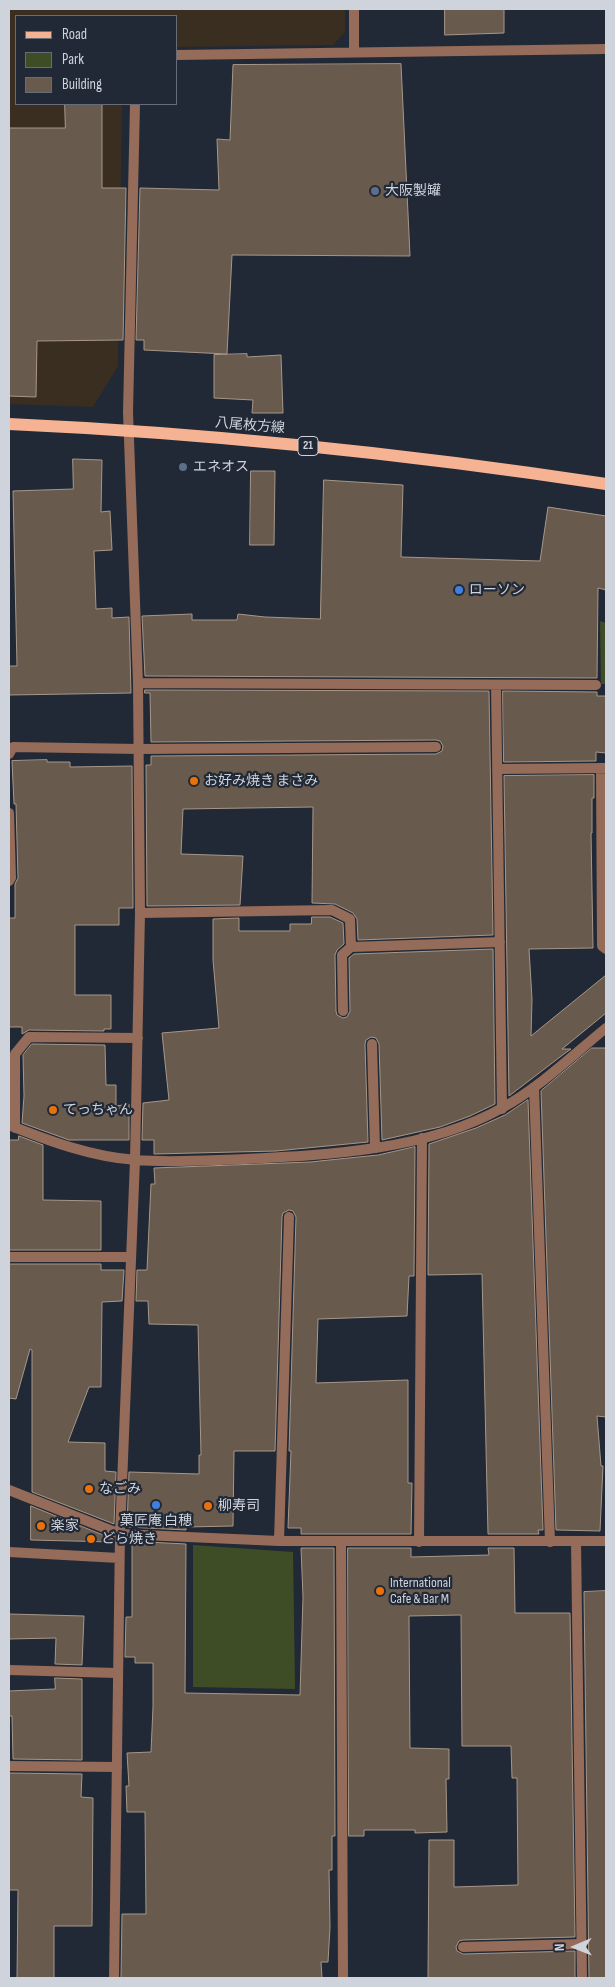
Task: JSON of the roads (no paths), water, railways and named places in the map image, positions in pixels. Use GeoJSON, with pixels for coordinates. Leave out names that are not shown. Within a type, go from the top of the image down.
{"type":"FeatureCollection","features":[{"type":"Feature","properties":{"kind":"main road","name":"八尾枚方線"},"geometry":{"type":"LineString","coordinates":[[9,424],[129,430],[387,454],[606,484]]}},
{"type":"Feature","properties":{"kind":"street"},"geometry":{"type":"LineString","coordinates":[[354,9],[354,51]]}},
{"type":"Feature","properties":{"kind":"street"},"geometry":{"type":"LineString","coordinates":[[178,55],[354,51],[606,49]]}},
{"type":"Feature","properties":{"kind":"street"},"geometry":{"type":"LineString","coordinates":[[114,1978],[119,1558],[136,1160],[140,913],[138,683],[129,430],[135,105]]}},
{"type":"Feature","properties":{"kind":"street"},"geometry":{"type":"LineString","coordinates":[[138,683],[596,685]]}},
{"type":"Feature","properties":{"kind":"street"},"geometry":{"type":"LineString","coordinates":[[496,685],[502,1109]]}},
{"type":"Feature","properties":{"kind":"street"},"geometry":{"type":"LineString","coordinates":[[9,754],[13,747],[139,749],[436,747]]}},
{"type":"Feature","properties":{"kind":"street"},"geometry":{"type":"LineString","coordinates":[[497,769],[604,768],[602,946],[606,949]]}},
{"type":"Feature","properties":{"kind":"street"},"geometry":{"type":"LineString","coordinates":[[9,813],[11,878],[9,882]]}},
{"type":"Feature","properties":{"kind":"street"},"geometry":{"type":"LineString","coordinates":[[140,913],[332,910],[350,919],[351,947]]}},
{"type":"Feature","properties":{"kind":"street"},"geometry":{"type":"LineString","coordinates":[[343,1011],[342,955],[351,947],[500,942]]}},
{"type":"Feature","properties":{"kind":"street"},"geometry":{"type":"LineString","coordinates":[[138,1038],[29,1037],[14,1054],[12,1126],[86,1152],[136,1160],[203,1161],[316,1156],[393,1146],[460,1128],[502,1109],[534,1087],[606,1028]]}},
{"type":"Feature","properties":{"kind":"street"},"geometry":{"type":"LineString","coordinates":[[372,1044],[375,1148]]}},
{"type":"Feature","properties":{"kind":"street"},"geometry":{"type":"LineString","coordinates":[[534,1087],[550,1542]]}},
{"type":"Feature","properties":{"kind":"street"},"geometry":{"type":"LineString","coordinates":[[419,1542],[422,1138]]}},
{"type":"Feature","properties":{"kind":"street"},"geometry":{"type":"LineString","coordinates":[[279,1541],[289,1217]]}},
{"type":"Feature","properties":{"kind":"street"},"geometry":{"type":"LineString","coordinates":[[9,1257],[131,1257]]}},
{"type":"Feature","properties":{"kind":"street"},"geometry":{"type":"LineString","coordinates":[[9,1490],[120,1534],[341,1542],[606,1541]]}},
{"type":"Feature","properties":{"kind":"street"},"geometry":{"type":"LineString","coordinates":[[341,1542],[343,1978]]}},
{"type":"Feature","properties":{"kind":"street"},"geometry":{"type":"LineString","coordinates":[[576,1542],[582,1978]]}},
{"type":"Feature","properties":{"kind":"street"},"geometry":{"type":"LineString","coordinates":[[9,1552],[119,1558]]}},
{"type":"Feature","properties":{"kind":"street"},"geometry":{"type":"LineString","coordinates":[[9,1670],[117,1673]]}},
{"type":"Feature","properties":{"kind":"street"},"geometry":{"type":"LineString","coordinates":[[9,1766],[116,1768]]}},
{"type":"Feature","properties":{"kind":"street"},"geometry":{"type":"LineString","coordinates":[[463,1947],[582,1944]]}},
{"type":"Feature","properties":{"kind":"place","name":"大阪製罐"},"geometry":{"type":"Point","coordinates":[375,191]}},
{"type":"Feature","properties":{"kind":"place","name":"エネオス"},"geometry":{"type":"Point","coordinates":[183,467]}},
{"type":"Feature","properties":{"kind":"place","name":"ローソン"},"geometry":{"type":"Point","coordinates":[459,590]}},
{"type":"Feature","properties":{"kind":"place","name":"お好み焼き まさみ"},"geometry":{"type":"Point","coordinates":[194,781]}},
{"type":"Feature","properties":{"kind":"place","name":"てっちゃん"},"geometry":{"type":"Point","coordinates":[53,1110]}},
{"type":"Feature","properties":{"kind":"place","name":"なごみ"},"geometry":{"type":"Point","coordinates":[89,1489]}},
{"type":"Feature","properties":{"kind":"place","name":"菓匠庵 白穂"},"geometry":{"type":"Point","coordinates":[156,1505]}},
{"type":"Feature","properties":{"kind":"place","name":"柳寿司"},"geometry":{"type":"Point","coordinates":[208,1506]}},
{"type":"Feature","properties":{"kind":"place","name":"楽家"},"geometry":{"type":"Point","coordinates":[41,1526]}},
{"type":"Feature","properties":{"kind":"place","name":"どら焼き"},"geometry":{"type":"Point","coordinates":[91,1539]}},
{"type":"Feature","properties":{"kind":"place","name":"International Cafe & Bar M"},"geometry":{"type":"Point","coordinates":[380,1591]}}]}
